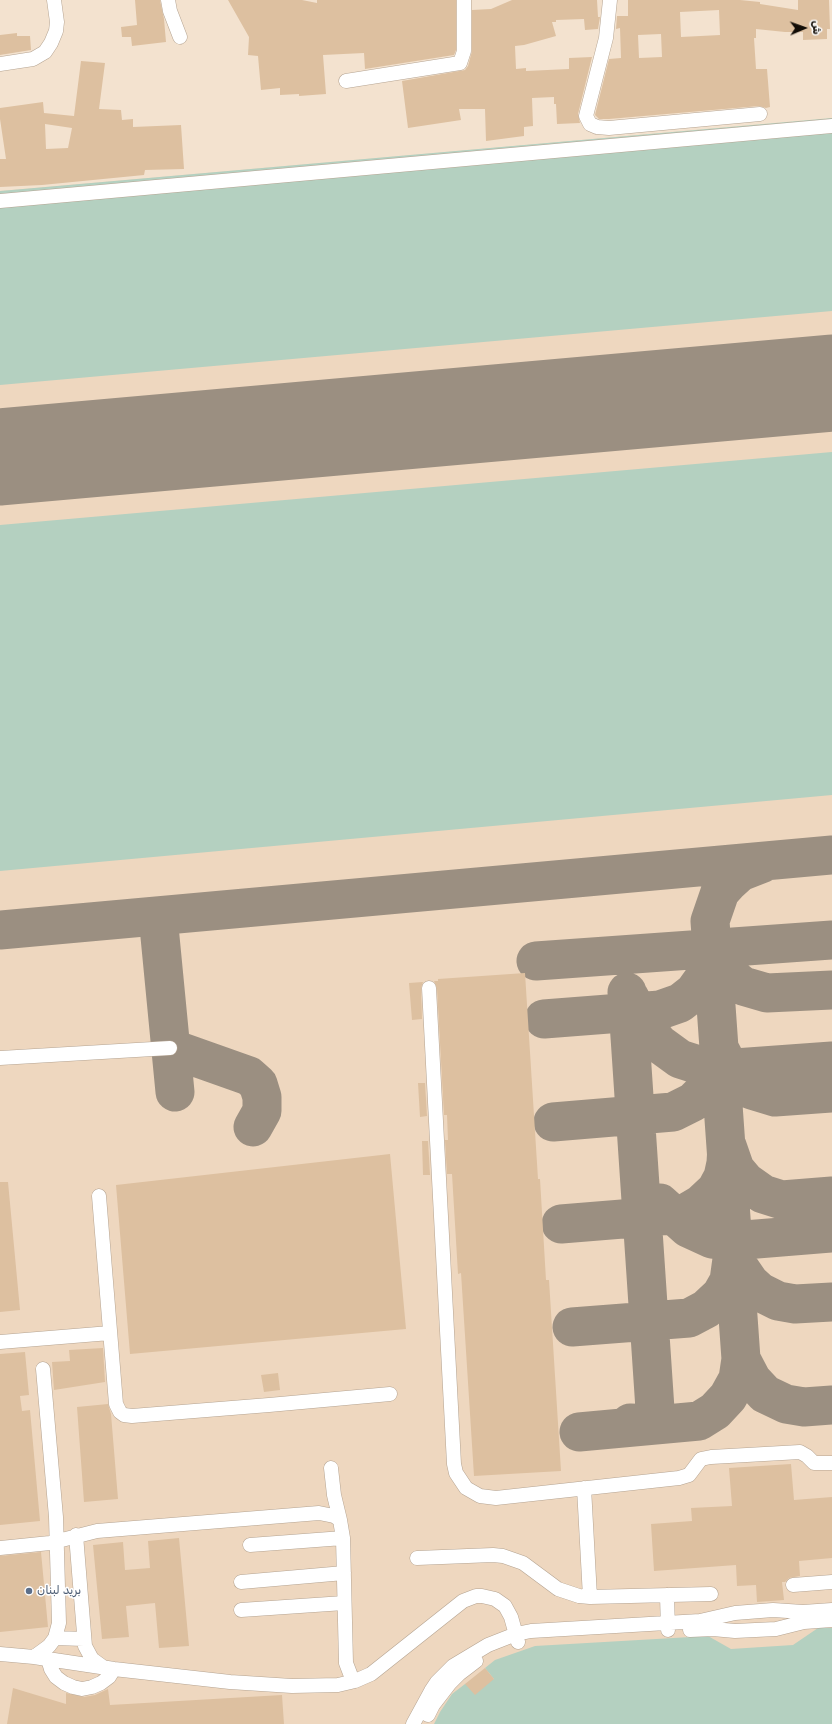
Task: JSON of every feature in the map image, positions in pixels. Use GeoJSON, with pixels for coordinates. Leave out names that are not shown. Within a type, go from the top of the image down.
{"type":"FeatureCollection","features":[{"type":"Feature","properties":{"kind":"street"},"geometry":{"type":"LineString","coordinates":[[0,64],[33,60],[45,52],[56,31],[57,22],[54,0]]}},
{"type":"Feature","properties":{"kind":"street"},"geometry":{"type":"LineString","coordinates":[[168,0],[170,11],[180,37]]}},
{"type":"Feature","properties":{"kind":"street"},"geometry":{"type":"LineString","coordinates":[[346,81],[460,63],[464,51],[464,0]]}},
{"type":"Feature","properties":{"kind":"street"},"geometry":{"type":"LineString","coordinates":[[610,0],[606,38],[586,116],[590,124],[596,127],[609,128],[760,114]]}},
{"type":"Feature","properties":{"kind":"street"},"geometry":{"type":"LineString","coordinates":[[0,201],[832,126]]}},
{"type":"Feature","properties":{"kind":"street"},"geometry":{"type":"LineString","coordinates":[[429,988],[454,1464],[456,1473],[466,1488],[480,1496],[488,1498],[685,1477],[689,1475],[701,1460],[711,1457],[800,1452],[814,1463],[832,1463]]}},
{"type":"Feature","properties":{"kind":"street"},"geometry":{"type":"LineString","coordinates":[[0,1058],[170,1048]]}},
{"type":"Feature","properties":{"kind":"street"},"geometry":{"type":"LineString","coordinates":[[99,1196],[116,1404],[120,1412],[128,1416],[390,1394]]}},
{"type":"Feature","properties":{"kind":"street"},"geometry":{"type":"LineString","coordinates":[[0,1342],[110,1333]]}},
{"type":"Feature","properties":{"kind":"street"},"geometry":{"type":"LineString","coordinates":[[41,1658],[55,1638],[59,1623],[56,1517],[43,1369]]}},
{"type":"Feature","properties":{"kind":"street"},"geometry":{"type":"LineString","coordinates":[[331,1468],[334,1495],[343,1538],[346,1663],[351,1676],[355,1681]]}},
{"type":"Feature","properties":{"kind":"street"},"geometry":{"type":"LineString","coordinates":[[584,1488],[590,1597]]}},
{"type":"Feature","properties":{"kind":"street"},"geometry":{"type":"LineString","coordinates":[[0,1548],[56,1542],[76,1535],[97,1531],[319,1513],[334,1516],[340,1520]]}},
{"type":"Feature","properties":{"kind":"street"},"geometry":{"type":"LineString","coordinates":[[76,1535],[84,1639],[88,1653],[92,1659],[109,1668]]}},
{"type":"Feature","properties":{"kind":"street"},"geometry":{"type":"LineString","coordinates":[[250,1545],[343,1538]]}},
{"type":"Feature","properties":{"kind":"street"},"geometry":{"type":"LineString","coordinates":[[417,1558],[493,1555],[503,1556],[523,1563],[558,1589],[579,1596],[711,1594]]}},
{"type":"Feature","properties":{"kind":"street"},"geometry":{"type":"LineString","coordinates":[[241,1582],[344,1573]]}},
{"type":"Feature","properties":{"kind":"street"},"geometry":{"type":"LineString","coordinates":[[794,1584],[832,1582]]}},
{"type":"Feature","properties":{"kind":"street"},"geometry":{"type":"LineString","coordinates":[[667,1595],[668,1627]]}},
{"type":"Feature","properties":{"kind":"street"},"geometry":{"type":"LineString","coordinates":[[0,1654],[41,1658],[109,1668],[271,1685],[329,1686],[355,1681],[371,1674],[463,1601],[476,1596],[489,1596],[505,1606],[517,1638]]}},
{"type":"Feature","properties":{"kind":"street"},"geometry":{"type":"LineString","coordinates":[[241,1610],[344,1603]]}},
{"type":"Feature","properties":{"kind":"street"},"geometry":{"type":"LineString","coordinates":[[785,1610],[786,1627]]}},
{"type":"Feature","properties":{"kind":"street"},"geometry":{"type":"LineString","coordinates":[[413,1724],[431,1691],[445,1673],[453,1666],[488,1645],[517,1638],[531,1639],[668,1627],[735,1613],[785,1610],[803,1612],[832,1610]]}},
{"type":"Feature","properties":{"kind":"street"},"geometry":{"type":"LineString","coordinates":[[668,1627],[735,1631],[786,1627],[804,1622],[832,1620]]}},
{"type":"Feature","properties":{"kind":"street"},"geometry":{"type":"LineString","coordinates":[[55,1638],[84,1639]]}},
{"type":"Feature","properties":{"kind":"street"},"geometry":{"type":"LineString","coordinates":[[423,1724],[441,1694],[459,1674],[492,1651],[517,1638]]}},
{"type":"Feature","properties":{"kind":"street"},"geometry":{"type":"LineString","coordinates":[[41,1658],[51,1668],[56,1677],[64,1683],[82,1689],[101,1684],[109,1677],[109,1668]]}},
{"type":"Feature","properties":{"kind":"shaded area"},"geometry":{"type":"Polygon","coordinates":[[[832,118],[832,1724],[0,1724],[0,191],[832,118]]]}},
{"type":"Feature","properties":{"kind":"green space"},"geometry":{"type":"Polygon","coordinates":[[[832,118],[832,311],[0,385],[0,191],[832,118]]]}},
{"type":"Feature","properties":{"kind":"green space"},"geometry":{"type":"Polygon","coordinates":[[[832,452],[832,795],[0,871],[0,525],[832,452]]]}},
{"type":"Feature","properties":{"kind":"green space"},"geometry":{"type":"Polygon","coordinates":[[[818,1628],[832,1628],[832,1724],[434,1724],[452,1694],[465,1684],[494,1679],[485,1668],[495,1660],[535,1646],[708,1636],[731,1649],[793,1645],[818,1628]]]}},
{"type":"Feature","properties":{"kind":"building"},"geometry":{"type":"Polygon","coordinates":[[[135,0],[160,0],[164,19],[166,42],[132,46],[131,37],[122,37],[121,27],[137,25],[135,0]]]}},
{"type":"Feature","properties":{"kind":"building"},"geometry":{"type":"Polygon","coordinates":[[[228,0],[302,0],[317,3],[317,0],[456,0],[456,50],[454,55],[365,69],[364,53],[323,55],[326,94],[299,96],[299,94],[280,95],[280,88],[261,90],[258,56],[248,55],[249,37],[228,0]]]}},
{"type":"Feature","properties":{"kind":"building"},"geometry":{"type":"Polygon","coordinates":[[[512,0],[597,0],[598,17],[600,17],[598,29],[585,30],[584,19],[556,20],[556,22],[552,22],[556,36],[515,46],[516,69],[526,68],[526,71],[569,69],[569,58],[592,57],[578,114],[580,123],[557,124],[556,104],[554,104],[554,97],[532,98],[533,126],[524,127],[524,136],[486,141],[485,109],[459,109],[461,120],[408,128],[402,81],[465,70],[468,66],[472,51],[472,10],[491,9],[512,0]]]}},
{"type":"Feature","properties":{"kind":"building"},"geometry":{"type":"Polygon","coordinates":[[[628,0],[740,0],[760,2],[760,4],[798,10],[798,0],[829,0],[830,29],[827,29],[827,39],[803,40],[803,32],[756,29],[756,38],[754,38],[756,69],[767,69],[770,107],[766,108],[759,106],[599,119],[595,115],[609,59],[621,58],[620,28],[616,29],[617,16],[628,16],[628,0]],[[719,10],[680,12],[681,37],[720,35],[719,10]],[[661,34],[638,35],[639,58],[662,57],[661,34]]]}},
{"type":"Feature","properties":{"kind":"building"},"geometry":{"type":"Polygon","coordinates":[[[17,33],[17,36],[30,36],[31,50],[0,55],[0,35],[17,33]]]}},
{"type":"Feature","properties":{"kind":"building"},"geometry":{"type":"Polygon","coordinates":[[[81,61],[105,63],[99,109],[121,110],[122,120],[133,119],[133,127],[181,125],[184,169],[145,170],[144,175],[42,185],[0,187],[0,159],[6,159],[0,119],[0,108],[43,102],[44,113],[74,116],[81,61]],[[45,124],[46,149],[68,148],[72,128],[45,124]]]}},
{"type":"Feature","properties":{"kind":"building"},"geometry":{"type":"Polygon","coordinates":[[[525,973],[538,1179],[540,1179],[546,1280],[549,1280],[561,1471],[474,1476],[461,1273],[458,1274],[452,1174],[447,1174],[445,1140],[448,1140],[447,1115],[444,1115],[437,988],[434,981],[438,981],[438,979],[525,973]]]}},
{"type":"Feature","properties":{"kind":"building"},"geometry":{"type":"Polygon","coordinates":[[[423,982],[421,988],[422,1019],[412,1020],[409,983],[423,982]]]}},
{"type":"Feature","properties":{"kind":"building"},"geometry":{"type":"Polygon","coordinates":[[[418,1083],[425,1083],[427,1116],[420,1117],[418,1083]]]}},
{"type":"Feature","properties":{"kind":"building"},"geometry":{"type":"Polygon","coordinates":[[[422,1141],[428,1141],[430,1175],[423,1175],[422,1141]]]}},
{"type":"Feature","properties":{"kind":"building"},"geometry":{"type":"Polygon","coordinates":[[[390,1154],[406,1329],[130,1354],[116,1185],[390,1154]]]}},
{"type":"Feature","properties":{"kind":"building"},"geometry":{"type":"Polygon","coordinates":[[[0,1182],[8,1182],[20,1310],[0,1312],[0,1182]]]}},
{"type":"Feature","properties":{"kind":"building"},"geometry":{"type":"Polygon","coordinates":[[[103,1348],[105,1382],[54,1390],[52,1362],[70,1361],[69,1350],[103,1348]]]}},
{"type":"Feature","properties":{"kind":"building"},"geometry":{"type":"Polygon","coordinates":[[[25,1352],[29,1395],[20,1396],[22,1411],[30,1410],[40,1521],[0,1525],[0,1354],[25,1352]]]}},
{"type":"Feature","properties":{"kind":"building"},"geometry":{"type":"Polygon","coordinates":[[[278,1373],[280,1390],[264,1392],[261,1375],[278,1373]]]}},
{"type":"Feature","properties":{"kind":"building"},"geometry":{"type":"Polygon","coordinates":[[[108,1404],[111,1414],[118,1499],[84,1502],[77,1407],[108,1404]]]}},
{"type":"Feature","properties":{"kind":"building"},"geometry":{"type":"Polygon","coordinates":[[[791,1464],[794,1500],[832,1497],[832,1558],[799,1561],[800,1576],[789,1578],[785,1582],[782,1582],[784,1600],[757,1602],[756,1585],[737,1586],[736,1565],[654,1571],[651,1524],[692,1521],[691,1508],[732,1506],[729,1468],[791,1464]]]}},
{"type":"Feature","properties":{"kind":"building"},"geometry":{"type":"Polygon","coordinates":[[[179,1538],[189,1646],[159,1648],[155,1603],[126,1606],[129,1637],[102,1639],[93,1545],[123,1542],[125,1570],[150,1568],[148,1541],[179,1538]]]}},
{"type":"Feature","properties":{"kind":"building"},"geometry":{"type":"Polygon","coordinates":[[[41,1552],[48,1627],[0,1632],[0,1556],[41,1552]]]}},
{"type":"Feature","properties":{"kind":"building"},"geometry":{"type":"Polygon","coordinates":[[[485,1668],[494,1679],[475,1695],[465,1684],[485,1668]]]}},
{"type":"Feature","properties":{"kind":"building"},"geometry":{"type":"Polygon","coordinates":[[[13,1688],[66,1704],[66,1693],[84,1697],[95,1695],[108,1689],[110,1705],[282,1695],[284,1724],[7,1724],[13,1688]]]}},
{"type":"Feature","properties":{"kind":"taxiway"},"geometry":{"type":"LineString","coordinates":[[0,930],[832,855]]}},
{"type":"Feature","properties":{"kind":"taxiway"},"geometry":{"type":"LineString","coordinates":[[579,1432],[699,1421],[715,1411],[728,1397],[738,1379],[741,1359],[710,921],[720,892],[729,882],[740,872],[763,863]]}},
{"type":"Feature","properties":{"kind":"taxiway"},"geometry":{"type":"LineString","coordinates":[[158,916],[175,1092]]}},
{"type":"Feature","properties":{"kind":"taxiway"},"geometry":{"type":"LineString","coordinates":[[536,961],[832,940]]}},
{"type":"Feature","properties":{"kind":"taxiway"},"geometry":{"type":"LineString","coordinates":[[544,1019],[660,1010],[680,1003],[694,992],[704,978],[710,962],[712,948],[724,971],[743,986],[767,993],[832,990]]}},
{"type":"Feature","properties":{"kind":"taxiway"},"geometry":{"type":"LineString","coordinates":[[627,992],[656,1424],[630,1423]]}},
{"type":"Feature","properties":{"kind":"taxiway"},"geometry":{"type":"LineString","coordinates":[[630,998],[636,1012],[658,1043],[680,1059],[705,1067],[721,1069],[832,1061]]}},
{"type":"Feature","properties":{"kind":"taxiway"},"geometry":{"type":"LineString","coordinates":[[170,1048],[249,1076],[258,1084],[262,1097],[262,1111],[253,1127]]}},
{"type":"Feature","properties":{"kind":"taxiway"},"geometry":{"type":"LineString","coordinates":[[553,1122],[673,1112],[693,1102],[708,1087],[717,1070],[719,1048],[730,1069],[739,1080],[752,1090],[775,1097],[832,1093]]}},
{"type":"Feature","properties":{"kind":"taxiway"},"geometry":{"type":"LineString","coordinates":[[561,1224],[684,1214],[701,1204],[716,1190],[723,1177],[727,1146],[735,1169],[746,1182],[763,1194],[782,1200],[832,1196]]}},
{"type":"Feature","properties":{"kind":"taxiway"},"geometry":{"type":"LineString","coordinates":[[660,1203],[688,1228],[712,1239],[732,1241],[832,1233]]}},
{"type":"Feature","properties":{"kind":"taxiway"},"geometry":{"type":"LineString","coordinates":[[572,1327],[689,1318],[706,1309],[721,1295],[729,1281],[733,1252],[739,1267],[750,1283],[760,1292],[778,1301],[795,1304],[832,1302]]}},
{"type":"Feature","properties":{"kind":"taxiway"},"geometry":{"type":"LineString","coordinates":[[741,1359],[752,1380],[765,1394],[786,1404],[804,1407],[832,1405]]}},
{"type":"Feature","properties":{"kind":"runway"},"geometry":{"type":"LineString","coordinates":[[0,457],[832,383]]}},
{"type":"Feature","properties":{"kind":"place","name":"بريد لبنان"},"geometry":{"type":"Point","coordinates":[29,1591]}}]}
